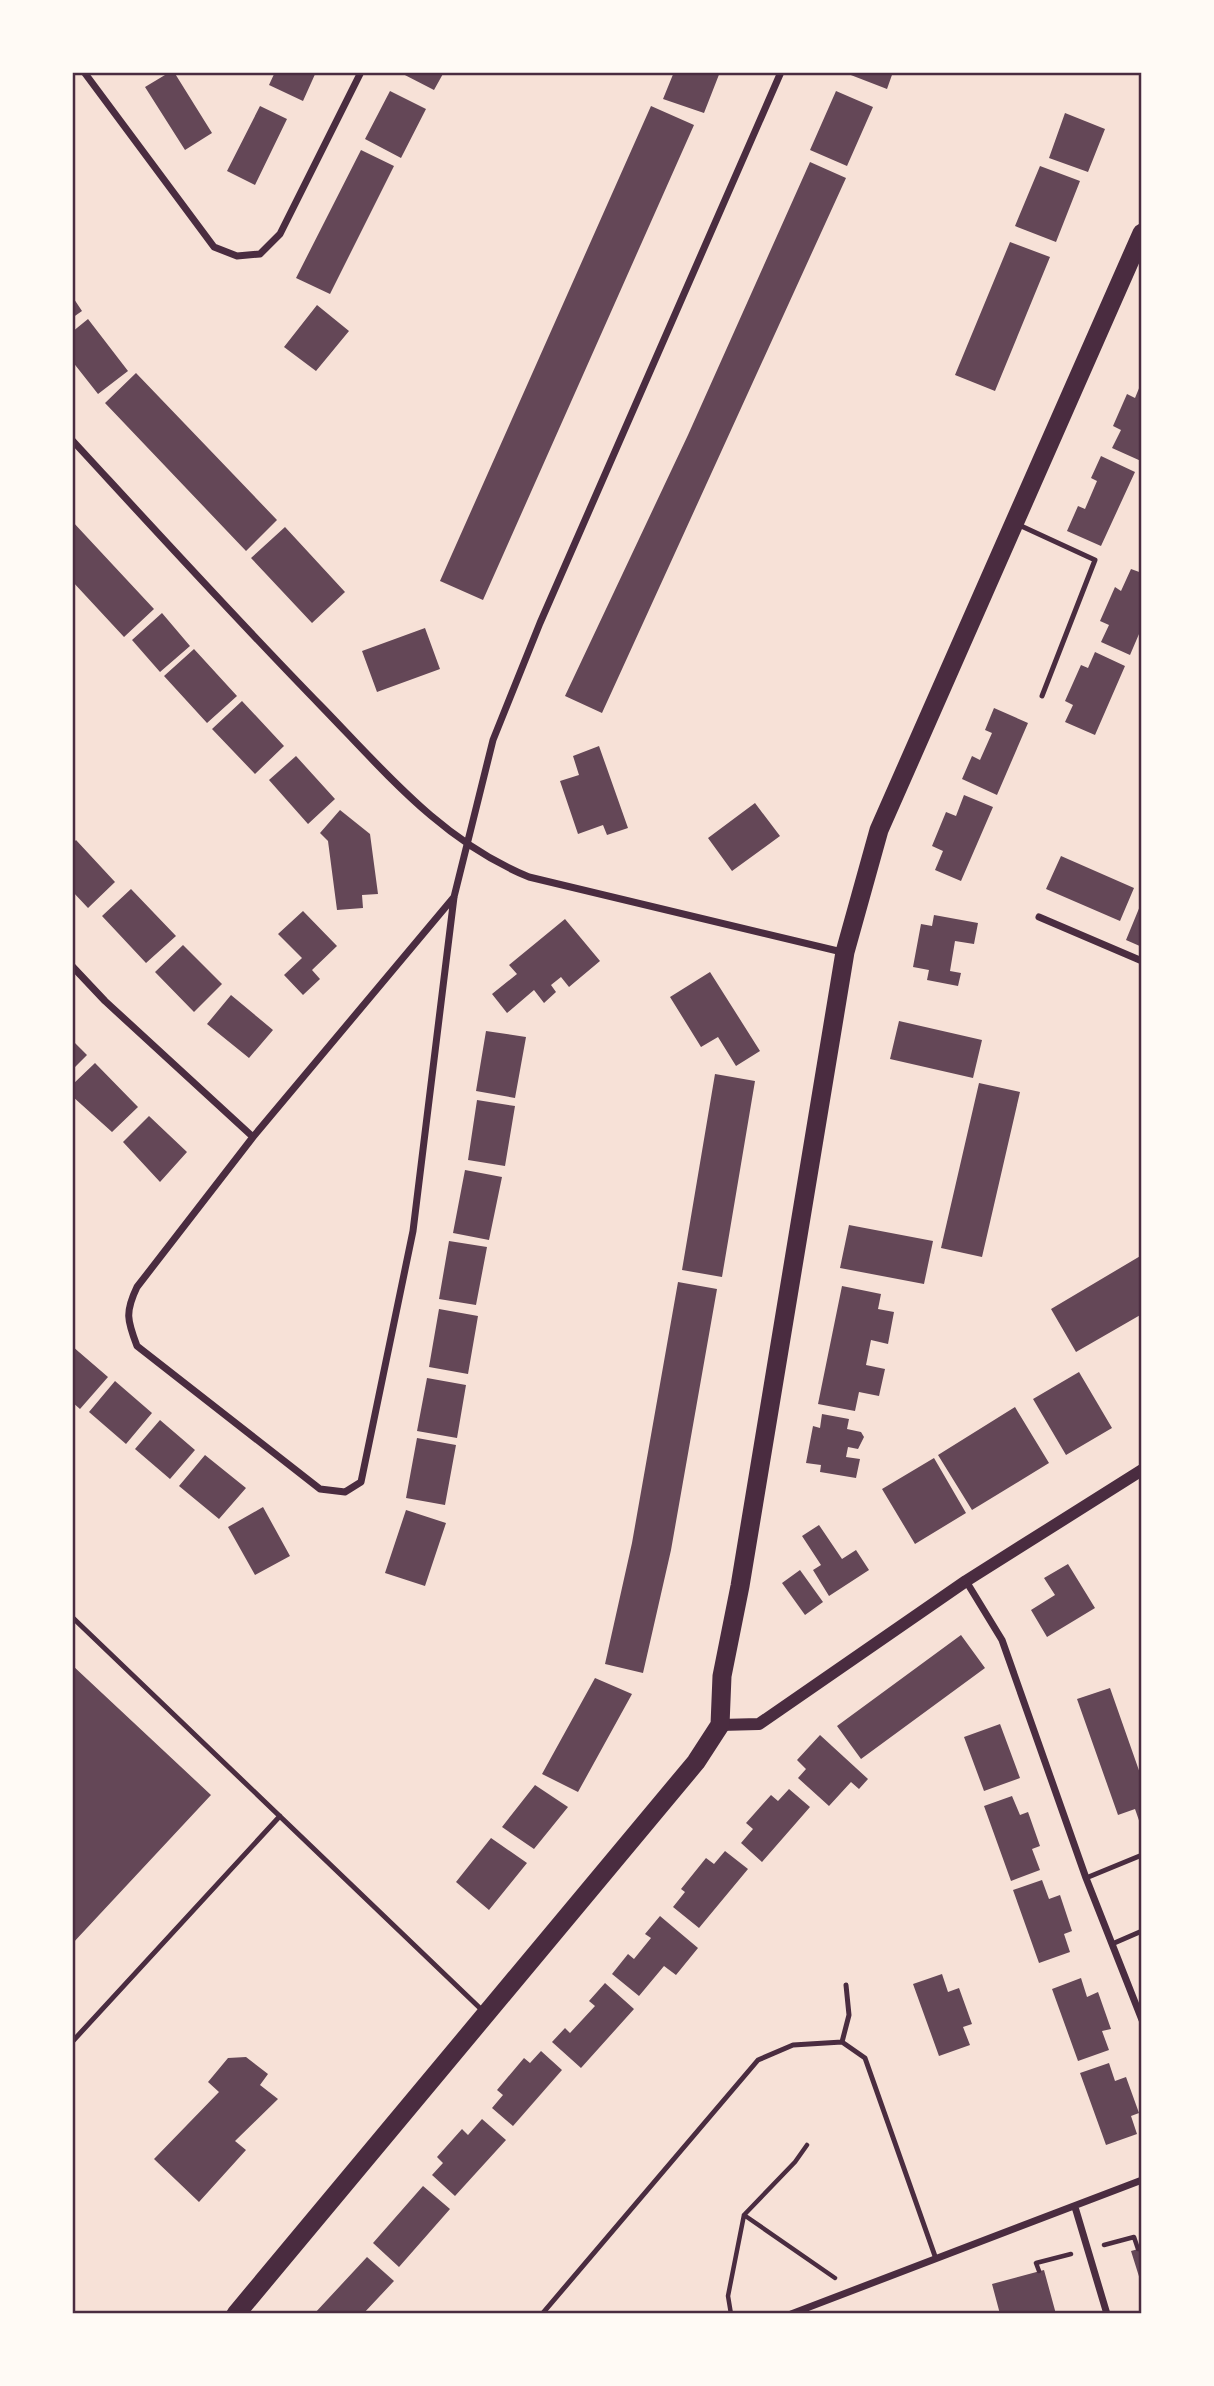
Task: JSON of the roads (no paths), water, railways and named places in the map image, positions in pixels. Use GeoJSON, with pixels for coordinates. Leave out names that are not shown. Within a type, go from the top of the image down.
{"type":"FeatureCollection","features":[{"type":"Feature","properties":{"kind":"highway"},"geometry":{"type":"LineString","coordinates":[[236,2314],[488,2015],[696,1762],[720,1726],[722,1676],[740,1586],[845,952],[879,830],[1142,233]]}},
{"type":"Feature","properties":{"kind":"street"},"geometry":{"type":"LineString","coordinates":[[83,72],[214,247],[237,256],[260,254],[280,234],[361,72]]}},
{"type":"Feature","properties":{"kind":"street"},"geometry":{"type":"LineString","coordinates":[[454,897],[253,1136],[137,1287],[127,1308],[137,1346],[320,1489],[345,1492],[361,1482],[372,1438],[413,1231],[454,897],[494,740],[540,623],[781,72]]}},
{"type":"Feature","properties":{"kind":"street"},"geometry":{"type":"LineString","coordinates":[[72,440],[270,654],[415,803],[493,862],[529,877],[845,952]]}},
{"type":"Feature","properties":{"kind":"street"},"geometry":{"type":"LineString","coordinates":[[1039,917],[1142,961]]}},
{"type":"Feature","properties":{"kind":"street"},"geometry":{"type":"LineString","coordinates":[[72,966],[105,1001],[253,1136]]}},
{"type":"Feature","properties":{"kind":"street"},"geometry":{"type":"LineString","coordinates":[[720,1726],[759,1724],[966,1581],[1142,1470]]}},
{"type":"Feature","properties":{"kind":"street"},"geometry":{"type":"LineString","coordinates":[[966,1581],[1002,1640],[1086,1878],[1142,2020]]}},
{"type":"Feature","properties":{"kind":"street"},"geometry":{"type":"LineString","coordinates":[[791,2314],[1142,2180]]}},
{"type":"Feature","properties":{"kind":"street"},"geometry":{"type":"LineString","coordinates":[[1075,2207],[1107,2314]]}},
{"type":"Feature","properties":{"kind":"lane"},"geometry":{"type":"LineString","coordinates":[[1016,523],[1095,560],[1042,696]]}},
{"type":"Feature","properties":{"kind":"lane"},"geometry":{"type":"LineString","coordinates":[[72,1617],[488,2015]]}},
{"type":"Feature","properties":{"kind":"lane"},"geometry":{"type":"LineString","coordinates":[[72,2042],[280,1816]]}},
{"type":"Feature","properties":{"kind":"lane"},"geometry":{"type":"LineString","coordinates":[[1086,1878],[1142,1855]]}},
{"type":"Feature","properties":{"kind":"lane"},"geometry":{"type":"LineString","coordinates":[[1112,1944],[1142,1931]]}},
{"type":"Feature","properties":{"kind":"lane"},"geometry":{"type":"LineString","coordinates":[[842,2042],[849,2015],[846,1985]]}},
{"type":"Feature","properties":{"kind":"lane"},"geometry":{"type":"LineString","coordinates":[[542,2314],[758,2060],[793,2045],[842,2042],[865,2058],[936,2259]]}}]}
